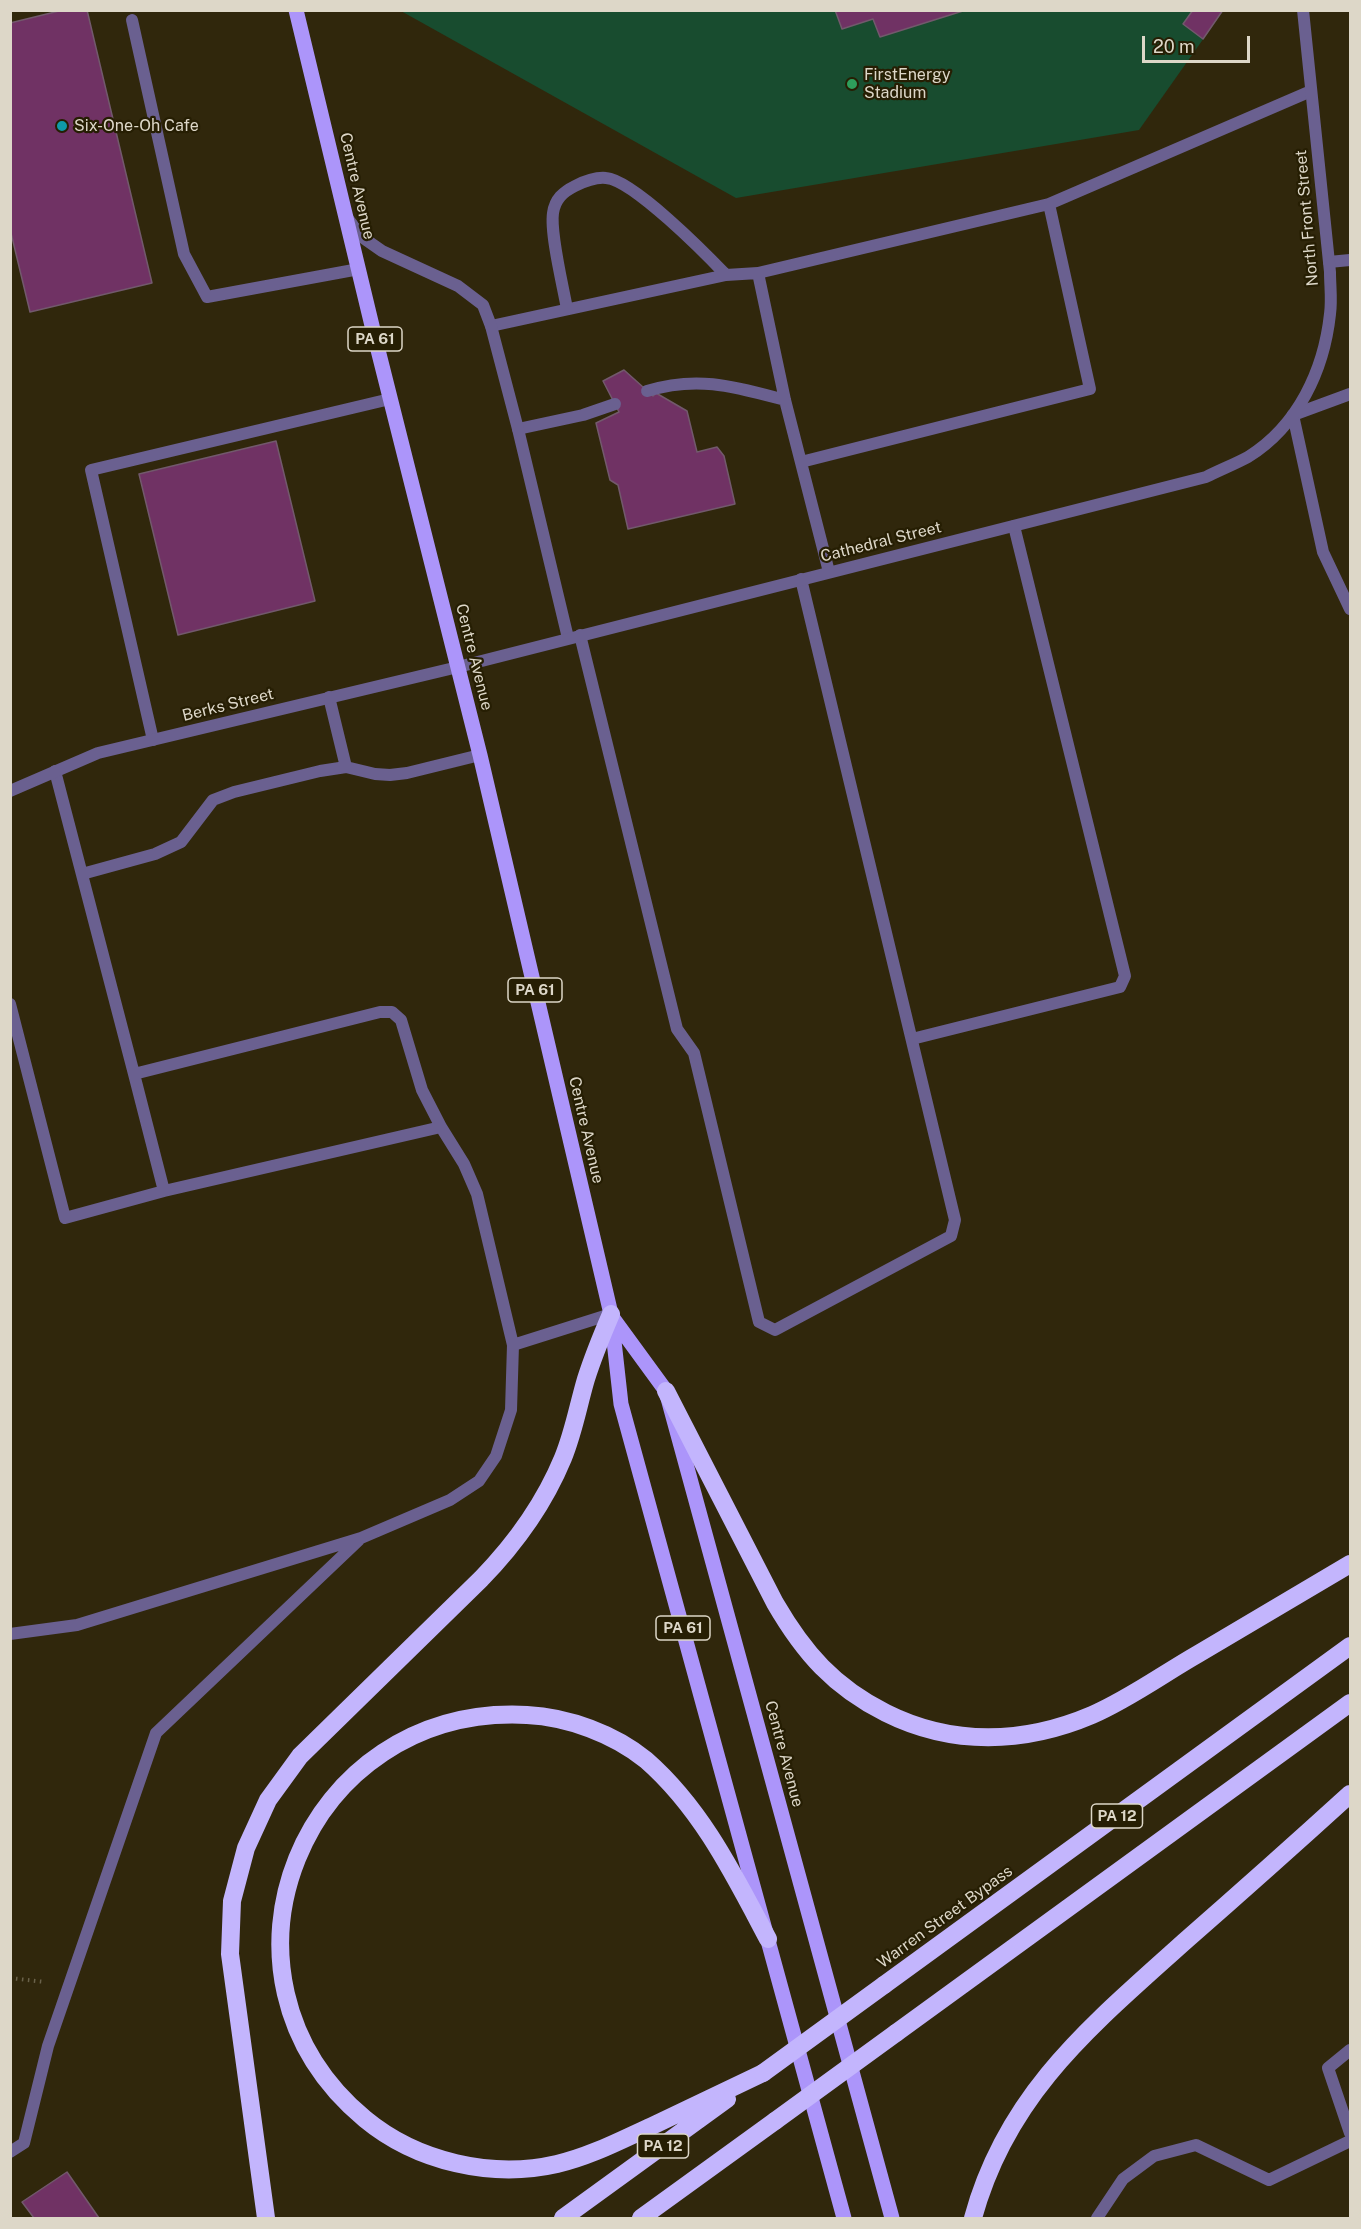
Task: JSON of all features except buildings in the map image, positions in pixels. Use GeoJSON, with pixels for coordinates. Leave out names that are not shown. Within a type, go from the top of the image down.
{"type":"FeatureCollection","features":[{"type":"Feature","properties":{"kind":"highway"},"geometry":{"type":"LineString","coordinates":[[266,2218],[230,1954],[232,1901],[246,1848],[268,1800],[300,1756],[506,1554],[528,1524],[546,1494],[562,1459],[577,1420],[586,1378],[610,1314]]}},
{"type":"Feature","properties":{"kind":"highway"},"geometry":{"type":"LineString","coordinates":[[666,1391],[775,1603],[793,1634],[812,1659],[841,1686],[874,1707],[906,1723],[937,1732],[968,1738],[997,1738],[1028,1734],[1092,1715],[1350,1564]]}},
{"type":"Feature","properties":{"kind":"highway","name":"Warren Street Bypass"},"geometry":{"type":"LineString","coordinates":[[563,2218],[1350,1646]]}},
{"type":"Feature","properties":{"kind":"highway","name":"PA 12"},"geometry":{"type":"LineString","coordinates":[[641,2218],[1350,1703]]}},
{"type":"Feature","properties":{"kind":"highway"},"geometry":{"type":"LineString","coordinates":[[763,2073],[603,2149],[567,2161],[535,2168],[513,2169],[469,2166],[447,2161],[406,2146],[378,2128],[352,2108],[323,2075],[301,2037],[286,1995],[281,1963],[281,1930],[287,1886],[302,1845],[325,1808],[354,1774],[389,1748],[429,1729],[493,1714],[537,1716],[580,1726],[621,1743],[644,1759],[688,1804],[711,1835],[768,1939]]}},
{"type":"Feature","properties":{"kind":"highway"},"geometry":{"type":"LineString","coordinates":[[973,2218],[992,2163],[1020,2113],[1049,2071],[1099,2019],[1350,1794]]}},
{"type":"Feature","properties":{"kind":"main road","name":"Centre Avenue"},"geometry":{"type":"LineString","coordinates":[[296,10],[390,399],[480,755],[610,1314],[621,1404],[844,2218]]}},
{"type":"Feature","properties":{"kind":"main road","name":"Centre Avenue"},"geometry":{"type":"LineString","coordinates":[[610,1314],[666,1391],[892,2218]]}},
{"type":"Feature","properties":{"kind":"street","name":"North Front Street"},"geometry":{"type":"LineString","coordinates":[[1293,415],[1320,365],[1330,312],[1329,262],[1303,10]]}},
{"type":"Feature","properties":{"kind":"street"},"geometry":{"type":"LineString","coordinates":[[132,21],[184,254],[207,297],[358,268]]}},
{"type":"Feature","properties":{"kind":"street"},"geometry":{"type":"LineString","coordinates":[[491,326],[726,275],[758,273],[1050,204],[1311,91]]}},
{"type":"Feature","properties":{"kind":"street"},"geometry":{"type":"LineString","coordinates":[[567,309],[554,237],[553,213],[562,193],[582,182],[606,177],[627,185],[699,247],[726,275]]}},
{"type":"Feature","properties":{"kind":"street"},"geometry":{"type":"LineString","coordinates":[[801,462],[1090,389],[1050,204]]}},
{"type":"Feature","properties":{"kind":"street"},"geometry":{"type":"LineString","coordinates":[[346,217],[362,237],[382,251],[458,286],[483,305],[491,326],[677,1029],[694,1053],[759,1322],[775,1330],[951,1236],[955,1220],[801,579]]}},
{"type":"Feature","properties":{"kind":"street"},"geometry":{"type":"LineString","coordinates":[[1329,262],[1350,260]]}},
{"type":"Feature","properties":{"kind":"street"},"geometry":{"type":"LineString","coordinates":[[758,273],[785,400],[830,572]]}},
{"type":"Feature","properties":{"kind":"street"},"geometry":{"type":"LineString","coordinates":[[647,391],[666,385],[716,382],[785,400]]}},
{"type":"Feature","properties":{"kind":"street"},"geometry":{"type":"LineString","coordinates":[[1350,394],[1293,415],[1323,552],[1350,609]]}},
{"type":"Feature","properties":{"kind":"street"},"geometry":{"type":"LineString","coordinates":[[153,740],[91,470],[390,399]]}},
{"type":"Feature","properties":{"kind":"street"},"geometry":{"type":"LineString","coordinates":[[518,429],[583,415],[615,404]]}},
{"type":"Feature","properties":{"kind":"street","name":"Cathedral Street"},"geometry":{"type":"LineString","coordinates":[[458,667],[1206,477],[1248,457],[1270,440],[1293,415]]}},
{"type":"Feature","properties":{"kind":"street"},"geometry":{"type":"LineString","coordinates":[[912,1039],[1120,987],[1125,976],[1014,526]]}},
{"type":"Feature","properties":{"kind":"street","name":"Berks Street"},"geometry":{"type":"LineString","coordinates":[[10,791],[98,753],[458,667]]}},
{"type":"Feature","properties":{"kind":"street"},"geometry":{"type":"LineString","coordinates":[[329,698],[346,767]]}},
{"type":"Feature","properties":{"kind":"street"},"geometry":{"type":"LineString","coordinates":[[82,874],[155,854],[181,842],[213,800],[234,792],[346,767],[390,775],[480,755]]}},
{"type":"Feature","properties":{"kind":"street"},"geometry":{"type":"LineString","coordinates":[[55,771],[164,1191]]}},
{"type":"Feature","properties":{"kind":"street"},"geometry":{"type":"LineString","coordinates":[[10,1004],[65,1218],[164,1191],[441,1127]]}},
{"type":"Feature","properties":{"kind":"street"},"geometry":{"type":"LineString","coordinates":[[10,1634],[77,1625],[361,1538],[450,1500],[479,1481],[496,1456],[511,1410],[513,1345],[477,1194],[464,1164],[422,1090],[401,1020],[392,1012],[380,1012],[134,1074]]}},
{"type":"Feature","properties":{"kind":"street"},"geometry":{"type":"LineString","coordinates":[[513,1345],[610,1314]]}},
{"type":"Feature","properties":{"kind":"street"},"geometry":{"type":"LineString","coordinates":[[10,2152],[24,2143],[48,2046],[156,1733],[361,1538]]}},
{"type":"Feature","properties":{"kind":"street"},"geometry":{"type":"LineString","coordinates":[[1350,2050],[1328,2068],[1350,2133]]}},
{"type":"Feature","properties":{"kind":"street"},"geometry":{"type":"LineString","coordinates":[[1097,2218],[1123,2179],[1154,2156],[1196,2145],[1269,2180],[1350,2140]]}},
{"type":"Feature","properties":{"kind":"path"},"geometry":{"type":"LineString","coordinates":[[10,1978],[69,1984]]}},
{"type":"Feature","properties":{"kind":"green space","name":"FirstEnergy Stadium"},"geometry":{"type":"Polygon","coordinates":[[[401,11],[1223,11],[1139,130],[736,198],[401,11]]]}},
{"type":"Feature","properties":{"kind":"place","name":"FirstEnergy Stadium"},"geometry":{"type":"Point","coordinates":[852,84]}},
{"type":"Feature","properties":{"kind":"place","name":"Six-One-Oh Cafe"},"geometry":{"type":"Point","coordinates":[62,126]}}]}
